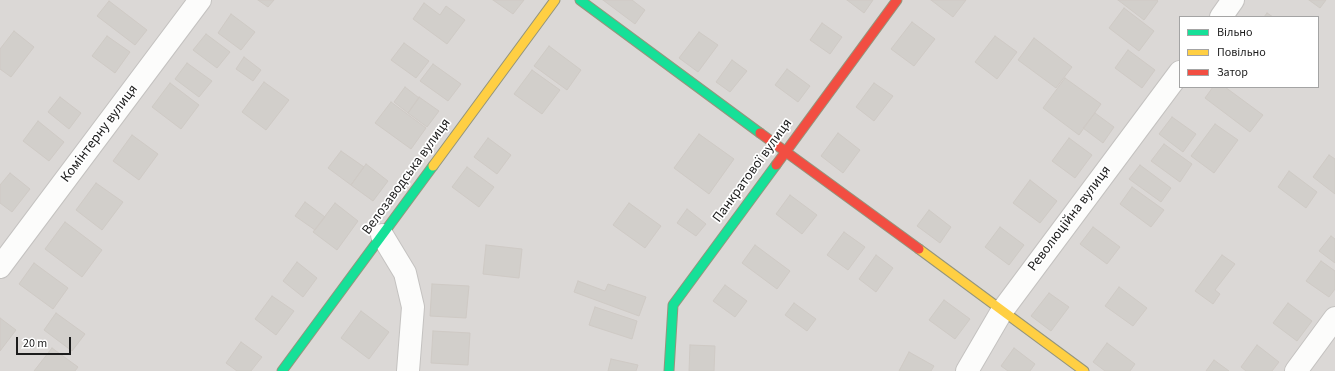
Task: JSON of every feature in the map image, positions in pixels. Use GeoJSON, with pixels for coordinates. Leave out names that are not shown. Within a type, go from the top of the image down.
{"type":"FeatureCollection","features":[{"type":"Feature","properties":{"kind":"street","name":"Комінтерну вулиця"},"geometry":{"type":"LineString","coordinates":[[0,267],[200,0]]}},
{"type":"Feature","properties":{"kind":"street","name":"Велозаводська вулиця"},"geometry":{"type":"LineString","coordinates":[[282,371],[555,0]]}},
{"type":"Feature","properties":{"kind":"street"},"geometry":{"type":"LineString","coordinates":[[580,0],[1084,371]]}},
{"type":"Feature","properties":{"kind":"street","name":"Панкратової вулиця"},"geometry":{"type":"LineString","coordinates":[[669,371],[673,304],[897,0]]}},
{"type":"Feature","properties":{"kind":"street"},"geometry":{"type":"LineString","coordinates":[[1221,16],[1233,0]]}},
{"type":"Feature","properties":{"kind":"street","name":"Революційна вулиця"},"geometry":{"type":"LineString","coordinates":[[967,371],[1002,311],[1179,73]]}},
{"type":"Feature","properties":{"kind":"street"},"geometry":{"type":"LineString","coordinates":[[382,235],[405,273],[413,307],[408,371]]}},
{"type":"Feature","properties":{"kind":"street"},"geometry":{"type":"LineString","coordinates":[[1296,371],[1335,318]]}},
{"type":"Feature","properties":{"kind":"shaded area"},"geometry":{"type":"Polygon","coordinates":[[[0,0],[1335,0],[1335,371],[0,371],[0,0]]]}},
{"type":"Feature","properties":{"kind":"building"},"geometry":{"type":"Polygon","coordinates":[[[258,0],[274,0],[268,7],[258,0]]]}},
{"type":"Feature","properties":{"kind":"building"},"geometry":{"type":"Polygon","coordinates":[[[493,0],[524,0],[513,14],[493,0]]]}},
{"type":"Feature","properties":{"kind":"building"},"geometry":{"type":"Polygon","coordinates":[[[603,0],[632,0],[645,10],[635,24],[603,0]]]}},
{"type":"Feature","properties":{"kind":"building"},"geometry":{"type":"Polygon","coordinates":[[[847,0],[873,0],[864,13],[847,0]]]}},
{"type":"Feature","properties":{"kind":"building"},"geometry":{"type":"Polygon","coordinates":[[[931,0],[966,0],[953,17],[931,0]]]}},
{"type":"Feature","properties":{"kind":"building"},"geometry":{"type":"Polygon","coordinates":[[[1118,0],[1157,0],[1158,1],[1144,20],[1118,0]]]}},
{"type":"Feature","properties":{"kind":"building"},"geometry":{"type":"Polygon","coordinates":[[[1309,0],[1326,0],[1320,8],[1309,0]]]}},
{"type":"Feature","properties":{"kind":"building"},"geometry":{"type":"Polygon","coordinates":[[[109,1],[147,30],[135,45],[97,16],[109,1]]]}},
{"type":"Feature","properties":{"kind":"building"},"geometry":{"type":"Polygon","coordinates":[[[424,3],[440,15],[446,6],[465,20],[447,44],[413,19],[424,3]]]}},
{"type":"Feature","properties":{"kind":"building"},"geometry":{"type":"Polygon","coordinates":[[[1124,8],[1154,31],[1139,51],[1109,28],[1124,8]]]}},
{"type":"Feature","properties":{"kind":"building"},"geometry":{"type":"Polygon","coordinates":[[[1267,13],[1272,16],[1265,16],[1267,13]]]}},
{"type":"Feature","properties":{"kind":"building"},"geometry":{"type":"Polygon","coordinates":[[[231,14],[255,32],[241,50],[218,33],[231,14]]]}},
{"type":"Feature","properties":{"kind":"building"},"geometry":{"type":"Polygon","coordinates":[[[912,22],[935,39],[914,66],[891,49],[912,22]]]}},
{"type":"Feature","properties":{"kind":"building"},"geometry":{"type":"Polygon","coordinates":[[[822,23],[842,37],[830,54],[810,40],[822,23]]]}},
{"type":"Feature","properties":{"kind":"building"},"geometry":{"type":"Polygon","coordinates":[[[14,31],[34,47],[11,77],[0,69],[0,49],[14,31]]]}},
{"type":"Feature","properties":{"kind":"building"},"geometry":{"type":"Polygon","coordinates":[[[699,32],[718,45],[698,72],[679,58],[699,32]]]}},
{"type":"Feature","properties":{"kind":"building"},"geometry":{"type":"Polygon","coordinates":[[[206,34],[230,52],[217,68],[193,50],[206,34]]]}},
{"type":"Feature","properties":{"kind":"building"},"geometry":{"type":"Polygon","coordinates":[[[107,36],[130,52],[115,73],[92,56],[107,36]]]}},
{"type":"Feature","properties":{"kind":"building"},"geometry":{"type":"Polygon","coordinates":[[[995,36],[1017,52],[997,79],[975,62],[995,36]]]}},
{"type":"Feature","properties":{"kind":"building"},"geometry":{"type":"Polygon","coordinates":[[[1034,38],[1072,67],[1056,88],[1018,60],[1034,38]]]}},
{"type":"Feature","properties":{"kind":"building"},"geometry":{"type":"Polygon","coordinates":[[[404,43],[429,61],[416,78],[391,60],[404,43]]]}},
{"type":"Feature","properties":{"kind":"building"},"geometry":{"type":"Polygon","coordinates":[[[549,46],[581,70],[567,90],[534,66],[549,46]]]}},
{"type":"Feature","properties":{"kind":"building"},"geometry":{"type":"Polygon","coordinates":[[[1128,50],[1155,70],[1142,88],[1115,68],[1128,50]]]}},
{"type":"Feature","properties":{"kind":"building"},"geometry":{"type":"Polygon","coordinates":[[[244,57],[261,70],[253,81],[236,69],[244,57]]]}},
{"type":"Feature","properties":{"kind":"building"},"geometry":{"type":"Polygon","coordinates":[[[732,60],[747,71],[730,92],[716,82],[732,60]]]}},
{"type":"Feature","properties":{"kind":"building"},"geometry":{"type":"Polygon","coordinates":[[[187,63],[212,81],[199,97],[175,79],[187,63]]]}},
{"type":"Feature","properties":{"kind":"building"},"geometry":{"type":"Polygon","coordinates":[[[433,64],[461,84],[448,101],[420,81],[433,64]]]}},
{"type":"Feature","properties":{"kind":"building"},"geometry":{"type":"Polygon","coordinates":[[[787,69],[810,86],[798,102],[775,85],[787,69]]]}},
{"type":"Feature","properties":{"kind":"building"},"geometry":{"type":"Polygon","coordinates":[[[532,70],[560,90],[542,114],[514,94],[532,70]]]}},
{"type":"Feature","properties":{"kind":"building"},"geometry":{"type":"Polygon","coordinates":[[[1065,78],[1101,104],[1079,135],[1043,108],[1065,78]]]}},
{"type":"Feature","properties":{"kind":"building"},"geometry":{"type":"Polygon","coordinates":[[[264,82],[289,100],[266,130],[242,112],[264,82]]]}},
{"type":"Feature","properties":{"kind":"building"},"geometry":{"type":"Polygon","coordinates":[[[170,83],[199,105],[181,129],[152,107],[170,83]]]}},
{"type":"Feature","properties":{"kind":"building"},"geometry":{"type":"Polygon","coordinates":[[[874,83],[893,96],[874,121],[856,107],[874,83]]]}},
{"type":"Feature","properties":{"kind":"building"},"geometry":{"type":"Polygon","coordinates":[[[405,87],[419,98],[408,113],[394,102],[405,87]]]}},
{"type":"Feature","properties":{"kind":"building"},"geometry":{"type":"Polygon","coordinates":[[[1212,88],[1226,88],[1263,115],[1250,132],[1205,98],[1212,88]]]}},
{"type":"Feature","properties":{"kind":"building"},"geometry":{"type":"Polygon","coordinates":[[[60,97],[81,113],[69,129],[48,112],[60,97]]]}},
{"type":"Feature","properties":{"kind":"building"},"geometry":{"type":"Polygon","coordinates":[[[419,97],[439,111],[427,127],[408,113],[419,97]]]}},
{"type":"Feature","properties":{"kind":"building"},"geometry":{"type":"Polygon","coordinates":[[[391,102],[426,128],[411,149],[375,123],[391,102]]]}},
{"type":"Feature","properties":{"kind":"building"},"geometry":{"type":"Polygon","coordinates":[[[1095,113],[1114,127],[1103,143],[1083,128],[1095,113]]]}},
{"type":"Feature","properties":{"kind":"building"},"geometry":{"type":"Polygon","coordinates":[[[1172,117],[1196,134],[1183,152],[1159,134],[1172,117]]]}},
{"type":"Feature","properties":{"kind":"building"},"geometry":{"type":"Polygon","coordinates":[[[38,121],[64,142],[49,161],[23,141],[38,121]]]}},
{"type":"Feature","properties":{"kind":"building"},"geometry":{"type":"Polygon","coordinates":[[[1215,124],[1238,140],[1214,173],[1191,156],[1215,124]]]}},
{"type":"Feature","properties":{"kind":"building"},"geometry":{"type":"Polygon","coordinates":[[[838,133],[860,150],[843,173],[821,156],[838,133]]]}},
{"type":"Feature","properties":{"kind":"building"},"geometry":{"type":"Polygon","coordinates":[[[699,134],[734,159],[709,194],[674,168],[699,134]]]}},
{"type":"Feature","properties":{"kind":"building"},"geometry":{"type":"Polygon","coordinates":[[[132,135],[158,154],[139,180],[113,161],[132,135]]]}},
{"type":"Feature","properties":{"kind":"building"},"geometry":{"type":"Polygon","coordinates":[[[488,138],[511,155],[497,174],[474,157],[488,138]]]}},
{"type":"Feature","properties":{"kind":"building"},"geometry":{"type":"Polygon","coordinates":[[[1069,138],[1092,155],[1075,178],[1052,161],[1069,138]]]}},
{"type":"Feature","properties":{"kind":"building"},"geometry":{"type":"Polygon","coordinates":[[[1164,144],[1192,164],[1180,182],[1151,161],[1164,144]]]}},
{"type":"Feature","properties":{"kind":"building"},"geometry":{"type":"Polygon","coordinates":[[[341,151],[364,167],[351,185],[328,168],[341,151]]]}},
{"type":"Feature","properties":{"kind":"building"},"geometry":{"type":"Polygon","coordinates":[[[1329,155],[1335,159],[1335,194],[1313,177],[1329,155]]]}},
{"type":"Feature","properties":{"kind":"building"},"geometry":{"type":"Polygon","coordinates":[[[366,164],[388,181],[373,201],[351,185],[366,164]]]}},
{"type":"Feature","properties":{"kind":"building"},"geometry":{"type":"Polygon","coordinates":[[[1140,165],[1171,188],[1161,202],[1129,179],[1140,165]]]}},
{"type":"Feature","properties":{"kind":"building"},"geometry":{"type":"Polygon","coordinates":[[[467,167],[494,187],[479,207],[452,187],[467,167]]]}},
{"type":"Feature","properties":{"kind":"building"},"geometry":{"type":"Polygon","coordinates":[[[1289,171],[1317,192],[1306,208],[1278,187],[1289,171]]]}},
{"type":"Feature","properties":{"kind":"building"},"geometry":{"type":"Polygon","coordinates":[[[10,173],[30,189],[12,212],[0,203],[0,185],[10,173]]]}},
{"type":"Feature","properties":{"kind":"building"},"geometry":{"type":"Polygon","coordinates":[[[1030,180],[1057,201],[1040,223],[1013,203],[1030,180]]]}},
{"type":"Feature","properties":{"kind":"building"},"geometry":{"type":"Polygon","coordinates":[[[96,183],[123,202],[102,230],[76,210],[96,183]]]}},
{"type":"Feature","properties":{"kind":"building"},"geometry":{"type":"Polygon","coordinates":[[[1132,187],[1164,210],[1151,227],[1120,204],[1132,187]]]}},
{"type":"Feature","properties":{"kind":"building"},"geometry":{"type":"Polygon","coordinates":[[[790,195],[817,215],[802,234],[776,214],[790,195]]]}},
{"type":"Feature","properties":{"kind":"building"},"geometry":{"type":"Polygon","coordinates":[[[305,202],[325,217],[315,230],[295,216],[305,202]]]}},
{"type":"Feature","properties":{"kind":"building"},"geometry":{"type":"Polygon","coordinates":[[[335,203],[358,221],[337,250],[313,232],[335,203]]]}},
{"type":"Feature","properties":{"kind":"building"},"geometry":{"type":"Polygon","coordinates":[[[629,203],[661,226],[645,248],[613,225],[629,203]]]}},
{"type":"Feature","properties":{"kind":"building"},"geometry":{"type":"Polygon","coordinates":[[[687,209],[706,224],[696,236],[677,223],[687,209]]]}},
{"type":"Feature","properties":{"kind":"building"},"geometry":{"type":"Polygon","coordinates":[[[929,210],[951,227],[940,243],[917,226],[929,210]]]}},
{"type":"Feature","properties":{"kind":"building"},"geometry":{"type":"Polygon","coordinates":[[[65,222],[102,250],[82,277],[45,249],[65,222]]]}},
{"type":"Feature","properties":{"kind":"building"},"geometry":{"type":"Polygon","coordinates":[[[1000,227],[1024,245],[1009,265],[985,247],[1000,227]]]}},
{"type":"Feature","properties":{"kind":"building"},"geometry":{"type":"Polygon","coordinates":[[[1093,227],[1120,247],[1107,264],[1080,244],[1093,227]]]}},
{"type":"Feature","properties":{"kind":"building"},"geometry":{"type":"Polygon","coordinates":[[[844,232],[865,247],[848,270],[827,255],[844,232]]]}},
{"type":"Feature","properties":{"kind":"building"},"geometry":{"type":"Polygon","coordinates":[[[1331,236],[1335,239],[1335,263],[1319,251],[1331,236]]]}},
{"type":"Feature","properties":{"kind":"building"},"geometry":{"type":"Polygon","coordinates":[[[486,245],[522,249],[519,278],[483,274],[486,245]]]}},
{"type":"Feature","properties":{"kind":"building"},"geometry":{"type":"Polygon","coordinates":[[[755,245],[790,271],[777,289],[742,263],[755,245]]]}},
{"type":"Feature","properties":{"kind":"building"},"geometry":{"type":"Polygon","coordinates":[[[876,255],[893,268],[876,292],[859,279],[876,255]]]}},
{"type":"Feature","properties":{"kind":"building"},"geometry":{"type":"Polygon","coordinates":[[[1222,255],[1235,264],[1215,290],[1220,294],[1213,304],[1195,291],[1222,255]]]}},
{"type":"Feature","properties":{"kind":"building"},"geometry":{"type":"Polygon","coordinates":[[[1321,261],[1335,271],[1335,289],[1329,297],[1306,281],[1321,261]]]}},
{"type":"Feature","properties":{"kind":"building"},"geometry":{"type":"Polygon","coordinates":[[[297,262],[317,278],[303,297],[283,281],[297,262]]]}},
{"type":"Feature","properties":{"kind":"building"},"geometry":{"type":"Polygon","coordinates":[[[34,263],[68,288],[53,309],[19,284],[34,263]]]}},
{"type":"Feature","properties":{"kind":"building"},"geometry":{"type":"Polygon","coordinates":[[[578,281],[605,291],[608,284],[646,297],[639,316],[574,292],[578,281]]]}},
{"type":"Feature","properties":{"kind":"building"},"geometry":{"type":"Polygon","coordinates":[[[432,284],[469,286],[466,318],[430,316],[432,284]]]}},
{"type":"Feature","properties":{"kind":"building"},"geometry":{"type":"Polygon","coordinates":[[[725,285],[747,301],[735,317],[713,301],[725,285]]]}},
{"type":"Feature","properties":{"kind":"building"},"geometry":{"type":"Polygon","coordinates":[[[1119,287],[1147,308],[1133,326],[1105,306],[1119,287]]]}},
{"type":"Feature","properties":{"kind":"building"},"geometry":{"type":"Polygon","coordinates":[[[1049,293],[1069,307],[1051,331],[1031,316],[1049,293]]]}},
{"type":"Feature","properties":{"kind":"building"},"geometry":{"type":"Polygon","coordinates":[[[272,296],[294,311],[276,335],[255,319],[272,296]]]}},
{"type":"Feature","properties":{"kind":"building"},"geometry":{"type":"Polygon","coordinates":[[[944,300],[970,319],[955,339],[929,320],[944,300]]]}},
{"type":"Feature","properties":{"kind":"building"},"geometry":{"type":"Polygon","coordinates":[[[794,303],[816,319],[807,331],[785,315],[794,303]]]}},
{"type":"Feature","properties":{"kind":"building"},"geometry":{"type":"Polygon","coordinates":[[[1288,303],[1312,321],[1297,341],[1273,323],[1288,303]]]}},
{"type":"Feature","properties":{"kind":"building"},"geometry":{"type":"Polygon","coordinates":[[[595,307],[637,321],[632,339],[589,325],[595,307]]]}},
{"type":"Feature","properties":{"kind":"building"},"geometry":{"type":"Polygon","coordinates":[[[361,311],[389,332],[369,359],[341,338],[361,311]]]}},
{"type":"Feature","properties":{"kind":"building"},"geometry":{"type":"Polygon","coordinates":[[[56,313],[85,334],[72,351],[44,330],[56,313]]]}},
{"type":"Feature","properties":{"kind":"building"},"geometry":{"type":"Polygon","coordinates":[[[0,318],[16,330],[0,351],[0,318]]]}},
{"type":"Feature","properties":{"kind":"building"},"geometry":{"type":"Polygon","coordinates":[[[433,331],[470,333],[468,365],[431,363],[433,331]]]}},
{"type":"Feature","properties":{"kind":"building"},"geometry":{"type":"Polygon","coordinates":[[[241,342],[262,357],[251,371],[237,371],[226,363],[241,342]]]}},
{"type":"Feature","properties":{"kind":"building"},"geometry":{"type":"Polygon","coordinates":[[[1107,343],[1135,364],[1130,371],[1105,371],[1093,362],[1107,343]]]}},
{"type":"Feature","properties":{"kind":"building"},"geometry":{"type":"Polygon","coordinates":[[[690,345],[715,346],[714,371],[689,371],[690,345]]]}},
{"type":"Feature","properties":{"kind":"building"},"geometry":{"type":"Polygon","coordinates":[[[1257,345],[1279,362],[1272,371],[1246,371],[1241,367],[1257,345]]]}},
{"type":"Feature","properties":{"kind":"building"},"geometry":{"type":"Polygon","coordinates":[[[52,348],[78,367],[75,371],[34,371],[52,348]]]}},
{"type":"Feature","properties":{"kind":"building"},"geometry":{"type":"Polygon","coordinates":[[[1014,348],[1035,364],[1030,371],[1008,371],[1001,366],[1014,348]]]}},
{"type":"Feature","properties":{"kind":"building"},"geometry":{"type":"Polygon","coordinates":[[[909,352],[934,366],[931,371],[899,371],[909,352]]]}},
{"type":"Feature","properties":{"kind":"building"},"geometry":{"type":"Polygon","coordinates":[[[611,359],[638,365],[636,371],[608,371],[611,359]]]}},
{"type":"Feature","properties":{"kind":"building"},"geometry":{"type":"Polygon","coordinates":[[[1214,360],[1229,371],[1206,371],[1214,360]]]}},
{"type":"Feature","properties":{"kind":"traffic: fast"},"geometry":{"type":"LineString","coordinates":[[580,0],[760,133]]}},
{"type":"Feature","properties":{"kind":"traffic: fast"},"geometry":{"type":"LineString","coordinates":[[669,371],[673,305],[776,165]]}},
{"type":"Feature","properties":{"kind":"traffic: fast"},"geometry":{"type":"LineString","coordinates":[[282,371],[433,166]]}},
{"type":"Feature","properties":{"kind":"traffic: slow"},"geometry":{"type":"LineString","coordinates":[[433,166],[555,0]]}},
{"type":"Feature","properties":{"kind":"traffic: slow"},"geometry":{"type":"LineString","coordinates":[[919,249],[1084,371]]}},
{"type":"Feature","properties":{"kind":"traffic: jam"},"geometry":{"type":"LineString","coordinates":[[776,165],[897,0]]}},
{"type":"Feature","properties":{"kind":"traffic: jam"},"geometry":{"type":"LineString","coordinates":[[760,133],[919,249]]}}]}
